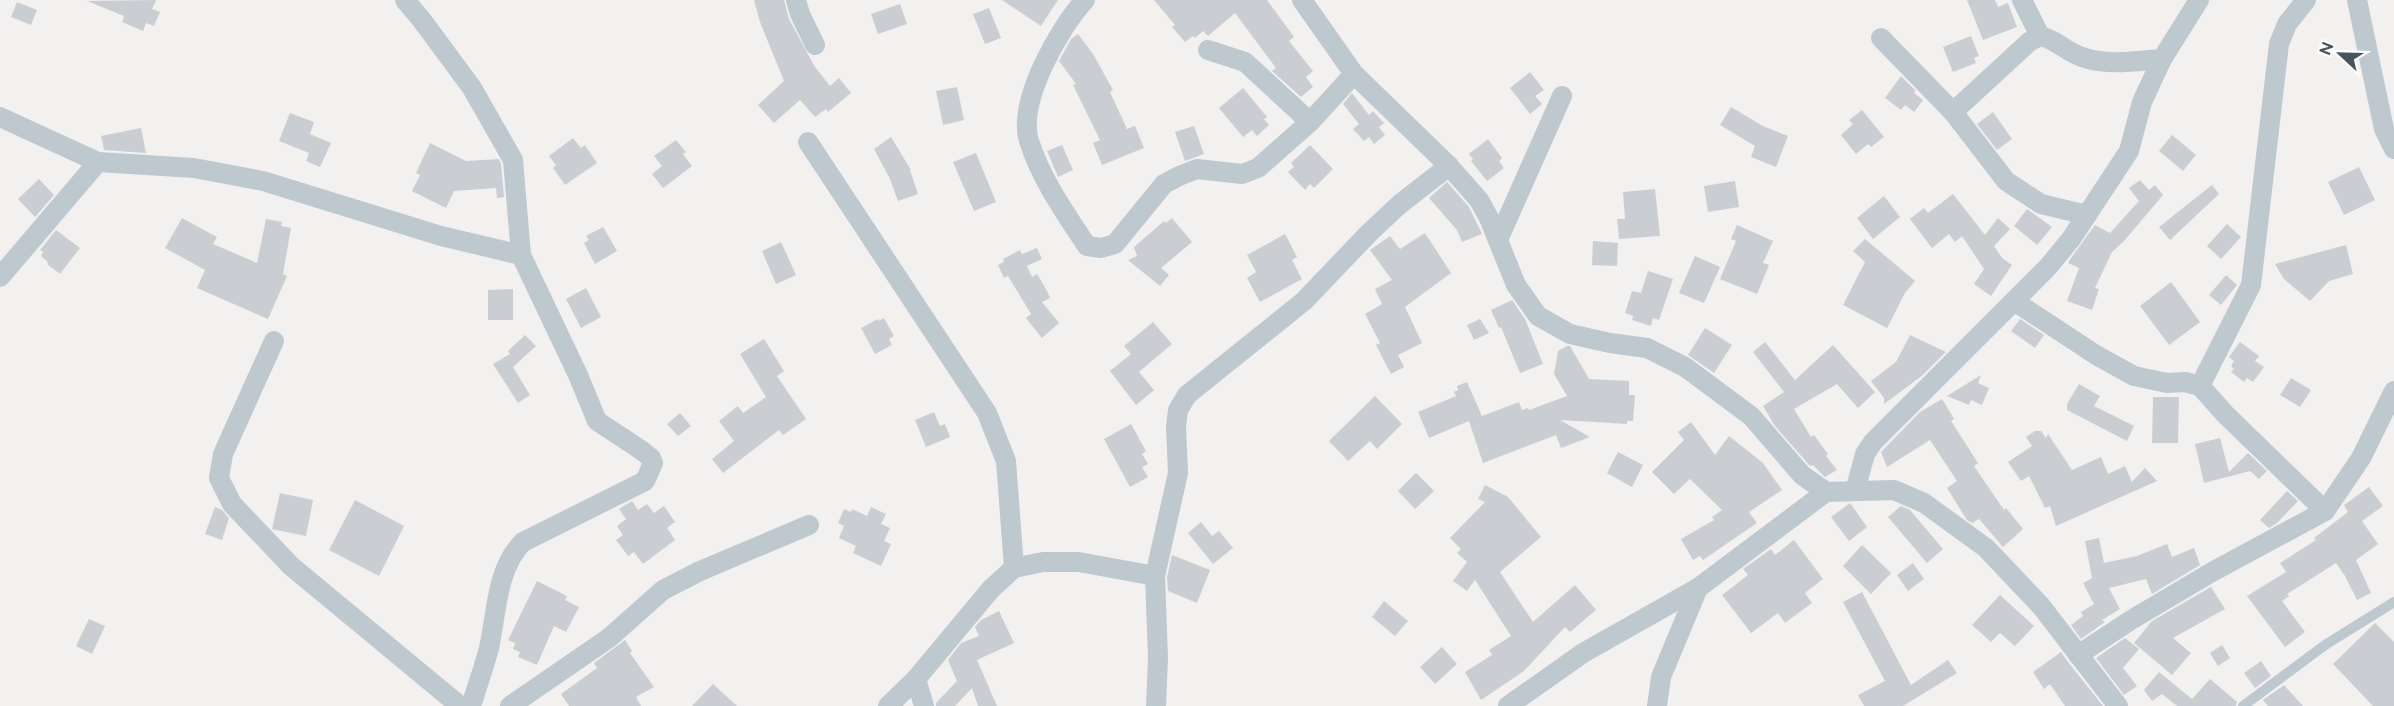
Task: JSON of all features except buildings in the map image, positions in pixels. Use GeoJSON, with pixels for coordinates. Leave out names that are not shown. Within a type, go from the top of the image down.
{"type":"FeatureCollection","features":[{"type":"Feature","properties":{"kind":"street"},"geometry":{"type":"LineString","coordinates":[[274,341],[223,454],[219,478],[232,504],[291,566],[457,705],[489,648],[502,580],[512,553],[523,542],[645,481],[653,463],[651,458],[641,450],[597,421],[578,375],[521,255],[513,160],[472,88],[405,0]]}},
{"type":"Feature","properties":{"kind":"street"},"geometry":{"type":"LineString","coordinates":[[796,0],[815,45]]}},
{"type":"Feature","properties":{"kind":"street"},"geometry":{"type":"LineString","coordinates":[[1083,0],[1052,45],[1034,84],[1028,139],[1054,197],[1087,246],[1101,248],[1115,244],[1164,183],[1197,169],[1242,174],[1258,168],[1310,122],[1354,74]]}},
{"type":"Feature","properties":{"kind":"street"},"geometry":{"type":"LineString","coordinates":[[1302,0],[1354,74],[1449,166],[1479,200],[1516,285],[1538,316],[1570,334],[1647,348],[1685,367],[1751,416],[1802,475],[1827,492]]}},
{"type":"Feature","properties":{"kind":"street"},"geometry":{"type":"LineString","coordinates":[[2022,0],[2040,36]]}},
{"type":"Feature","properties":{"kind":"street"},"geometry":{"type":"LineString","coordinates":[[1855,491],[1865,454],[1873,442],[2048,267],[2087,215],[2129,151],[2142,102],[2162,59],[2199,0]]}},
{"type":"Feature","properties":{"kind":"street"},"geometry":{"type":"LineString","coordinates":[[2200,386],[2251,285],[2279,44],[2287,24],[2306,0]]}},
{"type":"Feature","properties":{"kind":"street"},"geometry":{"type":"LineString","coordinates":[[2357,0],[2384,129],[2394,149]]}},
{"type":"Feature","properties":{"kind":"street"},"geometry":{"type":"LineString","coordinates":[[1953,112],[2029,42],[2040,36],[2051,38],[2079,57],[2098,62],[2162,59]]}},
{"type":"Feature","properties":{"kind":"street"},"geometry":{"type":"LineString","coordinates":[[1881,38],[1953,112],[2006,181],[2041,204],[2087,215]]}},
{"type":"Feature","properties":{"kind":"street"},"geometry":{"type":"LineString","coordinates":[[1208,50],[1245,62],[1310,122]]}},
{"type":"Feature","properties":{"kind":"street"},"geometry":{"type":"LineString","coordinates":[[1498,240],[1562,96]]}},
{"type":"Feature","properties":{"kind":"street"},"geometry":{"type":"LineString","coordinates":[[0,117],[98,162],[194,168],[263,181],[441,236],[521,255]]}},
{"type":"Feature","properties":{"kind":"street"},"geometry":{"type":"LineString","coordinates":[[808,142],[987,413],[1006,461],[1014,568]]}},
{"type":"Feature","properties":{"kind":"street"},"geometry":{"type":"LineString","coordinates":[[0,277],[98,162]]}},
{"type":"Feature","properties":{"kind":"street"},"geometry":{"type":"LineString","coordinates":[[1156,706],[1158,658],[1155,576],[1178,473],[1176,427],[1178,410],[1182,402],[1187,395],[1304,301],[1400,204],[1449,166]]}},
{"type":"Feature","properties":{"kind":"street"},"geometry":{"type":"LineString","coordinates":[[2014,301],[2096,355],[2134,376],[2167,383],[2185,382],[2200,386],[2225,414],[2325,511]]}},
{"type":"Feature","properties":{"kind":"street"},"geometry":{"type":"LineString","coordinates":[[2078,655],[2131,620],[2212,572],[2325,511],[2361,458],[2394,391]]}},
{"type":"Feature","properties":{"kind":"street"},"geometry":{"type":"LineString","coordinates":[[1508,706],[1583,653],[1698,588],[1827,492],[1894,490],[1924,503],[1986,548],[2041,606],[2118,706]]}},
{"type":"Feature","properties":{"kind":"street"},"geometry":{"type":"LineString","coordinates":[[510,706],[609,638],[663,590],[700,571],[809,525]]}},
{"type":"Feature","properties":{"kind":"street"},"geometry":{"type":"LineString","coordinates":[[888,706],[916,679],[991,589],[1014,568],[1043,562],[1079,562],[1155,576]]}},
{"type":"Feature","properties":{"kind":"street"},"geometry":{"type":"LineString","coordinates":[[1657,706],[1661,678],[1698,588]]}},
{"type":"Feature","properties":{"kind":"street"},"geometry":{"type":"LineString","coordinates":[[916,679],[924,706]]}},
{"type":"Feature","properties":{"kind":"lane"},"geometry":{"type":"LineString","coordinates":[[2243,706],[2325,645],[2394,602]]}}]}
